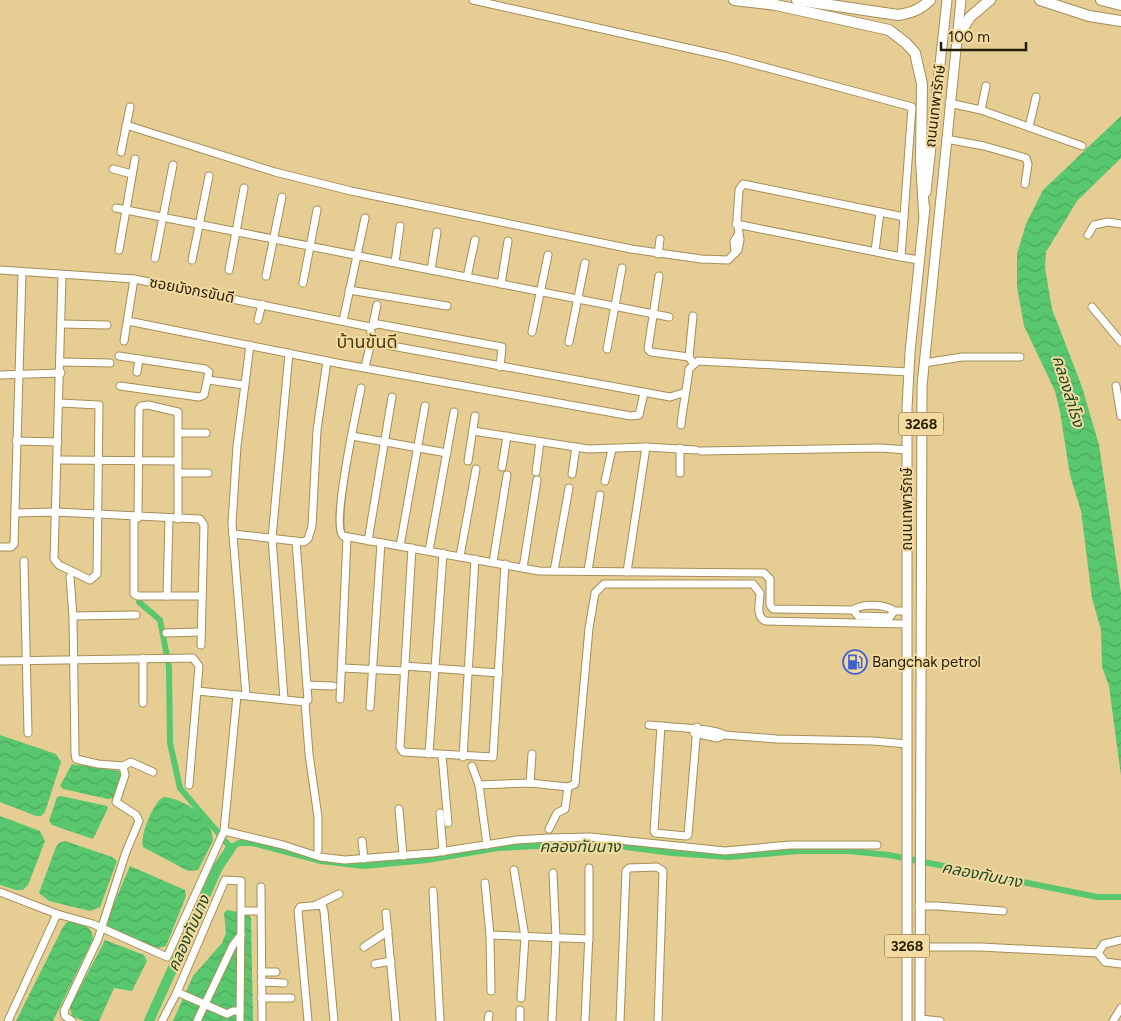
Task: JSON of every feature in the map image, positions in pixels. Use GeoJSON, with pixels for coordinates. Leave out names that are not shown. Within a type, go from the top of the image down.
{"type":"FeatureCollection","features":[{"type":"Feature","properties":{"kind":"highway"},"geometry":{"type":"LineString","coordinates":[[734,0],[776,5],[882,28],[906,43],[915,53],[922,84],[921,159],[924,214]]}},
{"type":"Feature","properties":{"kind":"highway"},"geometry":{"type":"LineString","coordinates":[[797,0],[898,15],[911,13],[923,7],[930,0]]}},
{"type":"Feature","properties":{"kind":"highway"},"geometry":{"type":"LineString","coordinates":[[956,40],[970,17],[990,0]]}},
{"type":"Feature","properties":{"kind":"highway"},"geometry":{"type":"LineString","coordinates":[[1040,0],[1089,16],[1121,21]]}},
{"type":"Feature","properties":{"kind":"highway"},"geometry":{"type":"LineString","coordinates":[[1101,0],[1121,5]]}},
{"type":"Feature","properties":{"kind":"main road","name":"ถนนเทพารักษ์"},"geometry":{"type":"LineString","coordinates":[[907,1021],[907,450],[909,372],[924,214],[948,0]]}},
{"type":"Feature","properties":{"kind":"main road","name":"ถนนเทพารักษ์"},"geometry":{"type":"LineString","coordinates":[[920,1020],[921,410],[949,103],[961,0]]}},
{"type":"Feature","properties":{"kind":"main road"},"geometry":{"type":"LineString","coordinates":[[907,542],[921,542]]}},
{"type":"Feature","properties":{"kind":"street"},"geometry":{"type":"LineString","coordinates":[[472,0],[727,57],[912,107],[901,257]]}},
{"type":"Feature","properties":{"kind":"street"},"geometry":{"type":"LineString","coordinates":[[982,110],[986,86]]}},
{"type":"Feature","properties":{"kind":"street"},"geometry":{"type":"LineString","coordinates":[[1029,127],[1036,97]]}},
{"type":"Feature","properties":{"kind":"street"},"geometry":{"type":"LineString","coordinates":[[949,103],[982,110],[1082,146]]}},
{"type":"Feature","properties":{"kind":"street"},"geometry":{"type":"LineString","coordinates":[[121,152],[130,107]]}},
{"type":"Feature","properties":{"kind":"street"},"geometry":{"type":"LineString","coordinates":[[126,125],[275,172],[352,191],[658,254],[724,261],[731,258],[738,250],[740,240],[736,224],[739,190],[743,184],[904,217]]}},
{"type":"Feature","properties":{"kind":"street"},"geometry":{"type":"LineString","coordinates":[[946,139],[984,146],[1026,158],[1028,164],[1025,184]]}},
{"type":"Feature","properties":{"kind":"street"},"geometry":{"type":"LineString","coordinates":[[118,250],[135,159]]}},
{"type":"Feature","properties":{"kind":"street"},"geometry":{"type":"LineString","coordinates":[[155,258],[173,165]]}},
{"type":"Feature","properties":{"kind":"street"},"geometry":{"type":"LineString","coordinates":[[113,169],[132,174]]}},
{"type":"Feature","properties":{"kind":"street"},"geometry":{"type":"LineString","coordinates":[[192,260],[209,176]]}},
{"type":"Feature","properties":{"kind":"street"},"geometry":{"type":"LineString","coordinates":[[229,270],[244,188]]}},
{"type":"Feature","properties":{"kind":"street"},"geometry":{"type":"LineString","coordinates":[[266,276],[282,197]]}},
{"type":"Feature","properties":{"kind":"street"},"geometry":{"type":"LineString","coordinates":[[116,208],[669,317]]}},
{"type":"Feature","properties":{"kind":"street"},"geometry":{"type":"LineString","coordinates":[[303,283],[317,210]]}},
{"type":"Feature","properties":{"kind":"street"},"geometry":{"type":"LineString","coordinates":[[875,251],[880,212]]}},
{"type":"Feature","properties":{"kind":"street"},"geometry":{"type":"LineString","coordinates":[[343,321],[365,218]]}},
{"type":"Feature","properties":{"kind":"street"},"geometry":{"type":"LineString","coordinates":[[1088,235],[1094,225],[1108,222],[1121,224]]}},
{"type":"Feature","properties":{"kind":"street"},"geometry":{"type":"LineString","coordinates":[[736,224],[920,260]]}},
{"type":"Feature","properties":{"kind":"street"},"geometry":{"type":"LineString","coordinates":[[395,262],[400,226]]}},
{"type":"Feature","properties":{"kind":"street"},"geometry":{"type":"LineString","coordinates":[[431,270],[437,232]]}},
{"type":"Feature","properties":{"kind":"street"},"geometry":{"type":"LineString","coordinates":[[658,254],[660,239]]}},
{"type":"Feature","properties":{"kind":"street"},"geometry":{"type":"LineString","coordinates":[[467,277],[475,240]]}},
{"type":"Feature","properties":{"kind":"street"},"geometry":{"type":"LineString","coordinates":[[501,284],[508,241]]}},
{"type":"Feature","properties":{"kind":"street"},"geometry":{"type":"LineString","coordinates":[[532,332],[548,255]]}},
{"type":"Feature","properties":{"kind":"street"},"geometry":{"type":"LineString","coordinates":[[569,342],[585,262]]}},
{"type":"Feature","properties":{"kind":"street"},"geometry":{"type":"LineString","coordinates":[[607,348],[622,268]]}},
{"type":"Feature","properties":{"kind":"street","name":"ซอยมังกรขันดี"},"geometry":{"type":"LineString","coordinates":[[0,270],[134,280],[343,321],[502,347],[500,367]]}},
{"type":"Feature","properties":{"kind":"street"},"geometry":{"type":"LineString","coordinates":[[0,547],[14,546],[22,273]]}},
{"type":"Feature","properties":{"kind":"street"},"geometry":{"type":"LineString","coordinates":[[60,403],[94,403],[99,405],[96,516],[97,574],[96,577],[90,580],[54,561],[61,374],[62,275]]}},
{"type":"Feature","properties":{"kind":"street"},"geometry":{"type":"LineString","coordinates":[[659,276],[648,349],[651,352],[698,361],[909,372]]}},
{"type":"Feature","properties":{"kind":"street"},"geometry":{"type":"LineString","coordinates":[[124,341],[134,280]]}},
{"type":"Feature","properties":{"kind":"street"},"geometry":{"type":"LineString","coordinates":[[349,290],[447,306]]}},
{"type":"Feature","properties":{"kind":"street"},"geometry":{"type":"LineString","coordinates":[[258,320],[262,304]]}},
{"type":"Feature","properties":{"kind":"street"},"geometry":{"type":"LineString","coordinates":[[365,367],[377,305]]}},
{"type":"Feature","properties":{"kind":"street"},"geometry":{"type":"LineString","coordinates":[[1092,308],[1121,342]]}},
{"type":"Feature","properties":{"kind":"street"},"geometry":{"type":"LineString","coordinates":[[681,425],[683,393],[686,388],[691,360],[693,316]]}},
{"type":"Feature","properties":{"kind":"street"},"geometry":{"type":"LineString","coordinates":[[128,322],[327,361],[631,416],[640,415],[644,393]]}},
{"type":"Feature","properties":{"kind":"street"},"geometry":{"type":"LineString","coordinates":[[62,324],[106,325]]}},
{"type":"Feature","properties":{"kind":"street"},"geometry":{"type":"LineString","coordinates":[[372,338],[381,344],[670,398],[683,393]]}},
{"type":"Feature","properties":{"kind":"street"},"geometry":{"type":"LineString","coordinates":[[246,695],[233,534],[236,446],[250,345]]}},
{"type":"Feature","properties":{"kind":"street"},"geometry":{"type":"LineString","coordinates":[[284,699],[272,538],[289,353]]}},
{"type":"Feature","properties":{"kind":"street"},"geometry":{"type":"LineString","coordinates":[[119,356],[205,369],[209,372],[204,395],[199,397],[120,386]]}},
{"type":"Feature","properties":{"kind":"street"},"geometry":{"type":"LineString","coordinates":[[924,363],[962,357],[1020,357]]}},
{"type":"Feature","properties":{"kind":"street"},"geometry":{"type":"LineString","coordinates":[[137,372],[139,359]]}},
{"type":"Feature","properties":{"kind":"street"},"geometry":{"type":"LineString","coordinates":[[233,534],[296,541],[308,539],[312,526],[317,430],[327,361]]}},
{"type":"Feature","properties":{"kind":"street"},"geometry":{"type":"LineString","coordinates":[[61,362],[110,363]]}},
{"type":"Feature","properties":{"kind":"street"},"geometry":{"type":"LineString","coordinates":[[0,375],[61,374]]}},
{"type":"Feature","properties":{"kind":"street"},"geometry":{"type":"LineString","coordinates":[[208,380],[244,385]]}},
{"type":"Feature","properties":{"kind":"street"},"geometry":{"type":"LineString","coordinates":[[1116,386],[1121,416]]}},
{"type":"Feature","properties":{"kind":"street"},"geometry":{"type":"LineString","coordinates":[[361,388],[338,524],[340,534],[347,538],[368,540],[523,568],[554,571],[764,573],[770,579],[771,608],[853,610],[858,616],[890,617],[894,611],[907,611]]}},
{"type":"Feature","properties":{"kind":"street"},"geometry":{"type":"LineString","coordinates":[[144,401],[147,390]]}},
{"type":"Feature","properties":{"kind":"street"},"geometry":{"type":"LineString","coordinates":[[368,540],[392,397]]}},
{"type":"Feature","properties":{"kind":"street"},"geometry":{"type":"LineString","coordinates":[[178,519],[178,412],[148,405],[141,406],[139,410],[134,594],[202,596]]}},
{"type":"Feature","properties":{"kind":"street"},"geometry":{"type":"LineString","coordinates":[[400,546],[425,406]]}},
{"type":"Feature","properties":{"kind":"street"},"geometry":{"type":"LineString","coordinates":[[429,551],[454,412]]}},
{"type":"Feature","properties":{"kind":"street"},"geometry":{"type":"LineString","coordinates":[[468,461],[475,416]]}},
{"type":"Feature","properties":{"kind":"street"},"geometry":{"type":"LineString","coordinates":[[473,431],[576,447],[612,449],[646,447],[680,448],[699,451],[881,448],[907,450]]}},
{"type":"Feature","properties":{"kind":"street"},"geometry":{"type":"LineString","coordinates":[[178,433],[206,434]]}},
{"type":"Feature","properties":{"kind":"street"},"geometry":{"type":"LineString","coordinates":[[352,436],[447,453]]}},
{"type":"Feature","properties":{"kind":"street"},"geometry":{"type":"LineString","coordinates":[[502,467],[507,436]]}},
{"type":"Feature","properties":{"kind":"street"},"geometry":{"type":"LineString","coordinates":[[16,442],[58,442]]}},
{"type":"Feature","properties":{"kind":"street"},"geometry":{"type":"LineString","coordinates":[[536,472],[540,442]]}},
{"type":"Feature","properties":{"kind":"street"},"geometry":{"type":"LineString","coordinates":[[572,474],[576,447]]}},
{"type":"Feature","properties":{"kind":"street"},"geometry":{"type":"LineString","coordinates":[[627,572],[646,447]]}},
{"type":"Feature","properties":{"kind":"street"},"geometry":{"type":"LineString","coordinates":[[680,448],[680,473]]}},
{"type":"Feature","properties":{"kind":"street"},"geometry":{"type":"LineString","coordinates":[[605,481],[612,449]]}},
{"type":"Feature","properties":{"kind":"street"},"geometry":{"type":"LineString","coordinates":[[58,460],[178,461]]}},
{"type":"Feature","properties":{"kind":"street"},"geometry":{"type":"LineString","coordinates":[[460,556],[476,469]]}},
{"type":"Feature","properties":{"kind":"street"},"geometry":{"type":"LineString","coordinates":[[178,473],[208,473]]}},
{"type":"Feature","properties":{"kind":"street"},"geometry":{"type":"LineString","coordinates":[[493,562],[507,475]]}},
{"type":"Feature","properties":{"kind":"street"},"geometry":{"type":"LineString","coordinates":[[523,568],[537,480]]}},
{"type":"Feature","properties":{"kind":"street"},"geometry":{"type":"LineString","coordinates":[[554,571],[569,488]]}},
{"type":"Feature","properties":{"kind":"street"},"geometry":{"type":"LineString","coordinates":[[588,571],[600,495]]}},
{"type":"Feature","properties":{"kind":"street"},"geometry":{"type":"LineString","coordinates":[[15,513],[56,512],[136,518],[197,519],[203,523],[201,645]]}},
{"type":"Feature","properties":{"kind":"street"},"geometry":{"type":"LineString","coordinates":[[168,596],[169,518]]}},
{"type":"Feature","properties":{"kind":"street"},"geometry":{"type":"LineString","coordinates":[[340,700],[347,538]]}},
{"type":"Feature","properties":{"kind":"street"},"geometry":{"type":"LineString","coordinates":[[296,541],[309,698],[305,702],[309,754],[318,817],[318,850]]}},
{"type":"Feature","properties":{"kind":"street"},"geometry":{"type":"LineString","coordinates":[[370,707],[381,543]]}},
{"type":"Feature","properties":{"kind":"street"},"geometry":{"type":"LineString","coordinates":[[412,548],[400,750],[491,758],[495,754],[505,564]]}},
{"type":"Feature","properties":{"kind":"street"},"geometry":{"type":"LineString","coordinates":[[430,754],[443,554]]}},
{"type":"Feature","properties":{"kind":"street"},"geometry":{"type":"LineString","coordinates":[[463,756],[475,559]]}},
{"type":"Feature","properties":{"kind":"street"},"geometry":{"type":"LineString","coordinates":[[24,561],[28,733]]}},
{"type":"Feature","properties":{"kind":"street"},"geometry":{"type":"LineString","coordinates":[[70,577],[73,616],[76,759],[98,764],[124,766],[131,762],[153,772]]}},
{"type":"Feature","properties":{"kind":"street"},"geometry":{"type":"LineString","coordinates":[[479,785],[530,783],[568,787],[575,784],[578,773],[589,628],[593,599],[600,586],[623,583],[753,584],[760,593],[758,610],[762,620],[907,624]]}},
{"type":"Feature","properties":{"kind":"street"},"geometry":{"type":"LineString","coordinates":[[73,616],[136,614]]}},
{"type":"Feature","properties":{"kind":"street"},"geometry":{"type":"LineString","coordinates":[[166,633],[201,632]]}},
{"type":"Feature","properties":{"kind":"street"},"geometry":{"type":"LineString","coordinates":[[143,658],[143,703]]}},
{"type":"Feature","properties":{"kind":"street"},"geometry":{"type":"LineString","coordinates":[[0,661],[192,658],[199,666],[189,785]]}},
{"type":"Feature","properties":{"kind":"street"},"geometry":{"type":"LineString","coordinates":[[342,668],[372,670],[436,669],[499,673]]}},
{"type":"Feature","properties":{"kind":"street"},"geometry":{"type":"LineString","coordinates":[[308,685],[333,686]]}},
{"type":"Feature","properties":{"kind":"street"},"geometry":{"type":"LineString","coordinates":[[198,691],[305,702]]}},
{"type":"Feature","properties":{"kind":"street"},"geometry":{"type":"LineString","coordinates":[[0,892],[57,914],[84,921],[167,957],[224,831],[237,694]]}},
{"type":"Feature","properties":{"kind":"street"},"geometry":{"type":"LineString","coordinates":[[649,725],[720,732],[724,735],[777,739],[873,741],[907,744]]}},
{"type":"Feature","properties":{"kind":"street"},"geometry":{"type":"LineString","coordinates":[[661,726],[653,828],[655,833],[688,835],[695,731]]}},
{"type":"Feature","properties":{"kind":"street"},"geometry":{"type":"LineString","coordinates":[[530,783],[532,754]]}},
{"type":"Feature","properties":{"kind":"street"},"geometry":{"type":"LineString","coordinates":[[442,755],[448,823]]}},
{"type":"Feature","properties":{"kind":"street"},"geometry":{"type":"LineString","coordinates":[[72,1021],[65,1016],[64,1010],[102,930],[126,852],[139,821],[136,815],[116,802],[125,775],[124,766]]}},
{"type":"Feature","properties":{"kind":"street"},"geometry":{"type":"LineString","coordinates":[[472,766],[479,785],[487,845]]}},
{"type":"Feature","properties":{"kind":"street"},"geometry":{"type":"LineString","coordinates":[[548,829],[557,813],[565,808],[568,787]]}},
{"type":"Feature","properties":{"kind":"street"},"geometry":{"type":"LineString","coordinates":[[399,810],[403,856]]}},
{"type":"Feature","properties":{"kind":"street"},"geometry":{"type":"LineString","coordinates":[[440,813],[443,852]]}},
{"type":"Feature","properties":{"kind":"street"},"geometry":{"type":"LineString","coordinates":[[224,831],[284,845],[325,858],[345,860],[443,852],[516,840],[590,837],[725,850],[790,845],[877,845]]}},
{"type":"Feature","properties":{"kind":"street"},"geometry":{"type":"LineString","coordinates":[[362,841],[364,859]]}},
{"type":"Feature","properties":{"kind":"street"},"geometry":{"type":"LineString","coordinates":[[620,1021],[626,872],[629,868],[657,867],[663,871],[658,1021]]}},
{"type":"Feature","properties":{"kind":"street"},"geometry":{"type":"LineString","coordinates":[[585,1021],[589,939],[589,868]]}},
{"type":"Feature","properties":{"kind":"street"},"geometry":{"type":"LineString","coordinates":[[514,870],[525,936],[521,998]]}},
{"type":"Feature","properties":{"kind":"street"},"geometry":{"type":"LineString","coordinates":[[552,1021],[556,938],[553,873]]}},
{"type":"Feature","properties":{"kind":"street"},"geometry":{"type":"LineString","coordinates":[[162,1021],[177,992],[225,880],[241,881],[240,1021]]}},
{"type":"Feature","properties":{"kind":"street"},"geometry":{"type":"LineString","coordinates":[[486,883],[490,935],[491,991]]}},
{"type":"Feature","properties":{"kind":"street"},"geometry":{"type":"LineString","coordinates":[[261,887],[262,1021]]}},
{"type":"Feature","properties":{"kind":"street"},"geometry":{"type":"LineString","coordinates":[[433,891],[440,1021]]}},
{"type":"Feature","properties":{"kind":"street"},"geometry":{"type":"LineString","coordinates":[[308,1021],[298,911],[300,907],[318,904],[339,894]]}},
{"type":"Feature","properties":{"kind":"street"},"geometry":{"type":"LineString","coordinates":[[318,904],[322,905],[324,911],[334,1021]]}},
{"type":"Feature","properties":{"kind":"street"},"geometry":{"type":"LineString","coordinates":[[919,906],[1003,911]]}},
{"type":"Feature","properties":{"kind":"street"},"geometry":{"type":"LineString","coordinates":[[241,912],[260,911]]}},
{"type":"Feature","properties":{"kind":"street"},"geometry":{"type":"LineString","coordinates":[[386,913],[396,1021]]}},
{"type":"Feature","properties":{"kind":"street"},"geometry":{"type":"LineString","coordinates":[[8,1021],[57,914]]}},
{"type":"Feature","properties":{"kind":"street"},"geometry":{"type":"LineString","coordinates":[[364,947],[388,931]]}},
{"type":"Feature","properties":{"kind":"street"},"geometry":{"type":"LineString","coordinates":[[197,1021],[233,945],[241,935]]}},
{"type":"Feature","properties":{"kind":"street"},"geometry":{"type":"LineString","coordinates":[[490,935],[589,939]]}},
{"type":"Feature","properties":{"kind":"street"},"geometry":{"type":"LineString","coordinates":[[1098,953],[1104,944],[1121,940]]}},
{"type":"Feature","properties":{"kind":"street"},"geometry":{"type":"LineString","coordinates":[[920,947],[981,947],[1098,953],[1105,962],[1121,964]]}},
{"type":"Feature","properties":{"kind":"street"},"geometry":{"type":"LineString","coordinates":[[375,964],[391,961]]}},
{"type":"Feature","properties":{"kind":"street"},"geometry":{"type":"LineString","coordinates":[[261,972],[276,972]]}},
{"type":"Feature","properties":{"kind":"street"},"geometry":{"type":"LineString","coordinates":[[261,982],[284,983]]}},
{"type":"Feature","properties":{"kind":"street"},"geometry":{"type":"LineString","coordinates":[[177,992],[206,1005],[228,1018],[233,1011],[240,1011]]}},
{"type":"Feature","properties":{"kind":"street"},"geometry":{"type":"LineString","coordinates":[[261,998],[291,998]]}},
{"type":"Feature","properties":{"kind":"street"},"geometry":{"type":"LineString","coordinates":[[1114,1021],[1121,1008]]}},
{"type":"Feature","properties":{"kind":"street"},"geometry":{"type":"LineString","coordinates":[[520,1010],[520,1021]]}},
{"type":"Feature","properties":{"kind":"street"},"geometry":{"type":"LineString","coordinates":[[920,1020],[940,1021]]}},
{"type":"Feature","properties":{"kind":"water","name":"คลองสำโรง"},"geometry":{"type":"Polygon","coordinates":[[[1121,116],[1121,158],[1077,201],[1046,252],[1045,268],[1052,309],[1082,387],[1099,445],[1121,593],[1121,776],[1109,686],[1102,667],[1101,630],[1092,598],[1081,511],[1070,475],[1055,391],[1024,326],[1017,287],[1017,254],[1026,224],[1043,190],[1121,116]]]}},
{"type":"Feature","properties":{"kind":"water"},"geometry":{"type":"Polygon","coordinates":[[[0,735],[56,754],[61,762],[45,812],[41,816],[36,816],[0,802],[0,735]]]}},
{"type":"Feature","properties":{"kind":"water"},"geometry":{"type":"Polygon","coordinates":[[[72,764],[119,771],[121,774],[113,798],[108,799],[63,789],[60,786],[72,764]]]}},
{"type":"Feature","properties":{"kind":"water"},"geometry":{"type":"Polygon","coordinates":[[[61,796],[107,806],[108,808],[93,839],[52,825],[49,821],[57,797],[61,796]]]}},
{"type":"Feature","properties":{"kind":"water"},"geometry":{"type":"Polygon","coordinates":[[[164,797],[180,801],[196,811],[208,825],[213,841],[198,870],[188,871],[143,847],[143,835],[148,819],[156,805],[164,797]]]}},
{"type":"Feature","properties":{"kind":"water"},"geometry":{"type":"Polygon","coordinates":[[[0,816],[40,831],[45,841],[28,885],[23,890],[0,885],[0,816]]]}},
{"type":"Feature","properties":{"kind":"water"},"geometry":{"type":"Polygon","coordinates":[[[65,841],[112,857],[117,861],[100,907],[90,911],[49,901],[39,893],[56,847],[59,843],[65,841]]]}},
{"type":"Feature","properties":{"kind":"water"},"geometry":{"type":"Polygon","coordinates":[[[130,866],[185,890],[186,896],[166,946],[158,948],[110,929],[107,925],[107,920],[130,866]]]}},
{"type":"Feature","properties":{"kind":"water"},"geometry":{"type":"Polygon","coordinates":[[[227,910],[248,914],[251,918],[253,1021],[173,1021],[193,976],[222,943],[226,933],[224,913],[227,910]]]}},
{"type":"Feature","properties":{"kind":"water"},"geometry":{"type":"Polygon","coordinates":[[[71,920],[89,929],[93,939],[53,1021],[16,1021],[62,929],[71,920]]]}},
{"type":"Feature","properties":{"kind":"water"},"geometry":{"type":"Polygon","coordinates":[[[105,940],[144,955],[147,961],[132,991],[114,988],[99,1021],[84,1021],[72,1016],[70,1007],[105,940]]]}},
{"type":"Feature","properties":{"kind":"waterway","name":"คลองทับนาง"},"geometry":{"type":"LineString","coordinates":[[139,602],[160,620],[169,667],[170,743],[180,788],[231,848],[239,843],[252,843],[321,861],[364,866],[427,860],[498,848],[596,843],[672,853],[729,857],[798,851],[848,851],[889,855],[1097,897],[1121,897]]}},
{"type":"Feature","properties":{"kind":"waterway","name":"คลองทับนาง"},"geometry":{"type":"LineString","coordinates":[[149,1021],[218,867],[231,848]]}},
{"type":"Feature","properties":{"kind":"place","name":"Bangchak petrol"},"geometry":{"type":"Point","coordinates":[855,662]}},
{"type":"Feature","properties":{"kind":"district","name":"บ้านขันดี"},"geometry":{"type":"Point","coordinates":[367,342]}}]}
